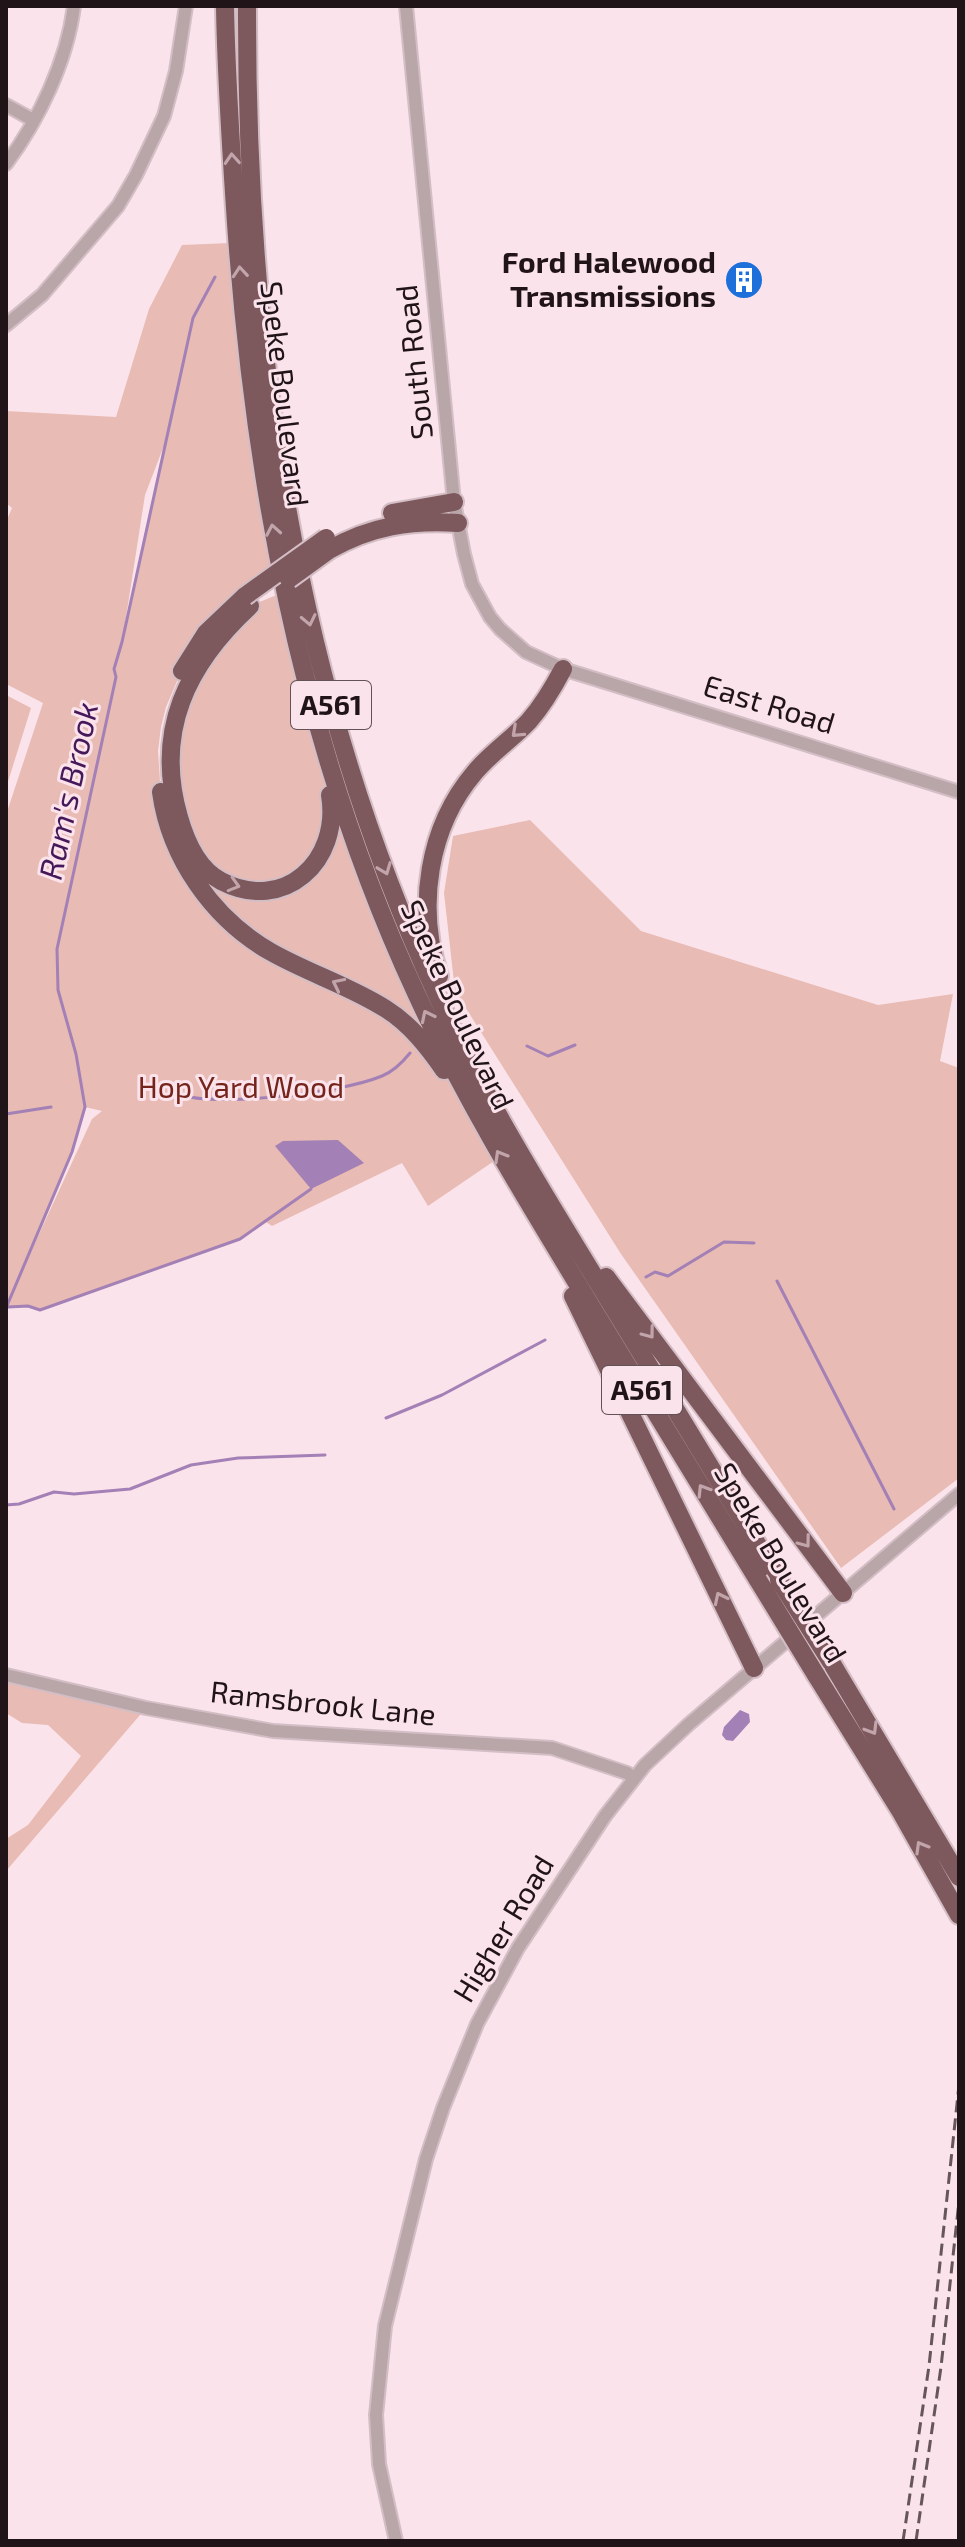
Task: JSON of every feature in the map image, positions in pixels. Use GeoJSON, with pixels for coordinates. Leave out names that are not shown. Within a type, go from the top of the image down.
{"type":"FeatureCollection","features":[{"type":"Feature","properties":{"kind":"highway","name":"Speke Boulevard"},"geometry":{"type":"LineString","coordinates":[[225,6],[226,73],[242,294],[256,430],[284,592],[311,704],[349,826],[415,992],[475,1111],[526,1200],[901,1812],[959,1915]]}},
{"type":"Feature","properties":{"kind":"highway","name":"Speke Boulevard"},"geometry":{"type":"LineString","coordinates":[[247,6],[250,163],[263,325],[278,457],[312,637],[364,813],[398,903],[434,990],[513,1142],[959,1877]]}},
{"type":"Feature","properties":{"kind":"highway"},"geometry":{"type":"LineString","coordinates":[[454,502],[366,519],[248,601],[223,614],[194,648],[175,684],[166,707],[158,751],[161,796],[173,841],[211,902],[269,951],[354,992],[400,1019],[425,1044],[475,1111]]}},
{"type":"Feature","properties":{"kind":"highway"},"geometry":{"type":"LineString","coordinates":[[328,544],[387,527],[425,521],[458,523]]}},
{"type":"Feature","properties":{"kind":"highway"},"geometry":{"type":"LineString","coordinates":[[248,601],[215,642],[191,679],[174,725],[170,775],[174,801],[191,851],[206,871],[221,881],[257,891],[293,882],[309,871],[327,846],[331,831],[330,798],[284,592]]}},
{"type":"Feature","properties":{"kind":"highway"},"geometry":{"type":"LineString","coordinates":[[513,1142],[438,974],[429,923],[430,873],[444,818],[459,793],[496,750],[530,720],[548,697],[563,669]]}},
{"type":"Feature","properties":{"kind":"highway"},"geometry":{"type":"LineString","coordinates":[[526,1200],[754,1668]]}},
{"type":"Feature","properties":{"kind":"highway"},"geometry":{"type":"LineString","coordinates":[[550,1205],[843,1593]]}},
{"type":"Feature","properties":{"kind":"street"},"geometry":{"type":"LineString","coordinates":[[6,164],[19,146],[56,72],[74,6]]}},
{"type":"Feature","properties":{"kind":"street"},"geometry":{"type":"LineString","coordinates":[[6,325],[42,295],[118,206],[136,175],[164,116],[176,71],[186,6]]}},
{"type":"Feature","properties":{"kind":"street","name":"South Road"},"geometry":{"type":"LineString","coordinates":[[406,6],[454,502],[472,584],[490,617],[526,652],[563,669]]}},
{"type":"Feature","properties":{"kind":"street"},"geometry":{"type":"LineString","coordinates":[[6,105],[33,120]]}},
{"type":"Feature","properties":{"kind":"street","name":"East Road"},"geometry":{"type":"LineString","coordinates":[[563,669],[959,792]]}},
{"type":"Feature","properties":{"kind":"street","name":"Higher Road"},"geometry":{"type":"LineString","coordinates":[[396,2541],[379,2464],[376,2415],[385,2326],[426,2159],[443,2108],[490,1999],[527,1935],[634,1778],[657,1752],[959,1494]]}},
{"type":"Feature","properties":{"kind":"street","name":"Ramsbrook Lane"},"geometry":{"type":"LineString","coordinates":[[6,1675],[146,1708],[273,1731],[552,1748],[634,1778]]}},
{"type":"Feature","properties":{"kind":"green space","name":"Hop Yard Wood"},"geometry":{"type":"Polygon","coordinates":[[[230,243],[276,573],[184,665],[161,727],[158,751],[161,796],[174,801],[181,699],[250,606],[284,592],[349,826],[500,1157],[428,1206],[402,1163],[272,1226],[266,1222],[240,1239],[40,1310],[6,1307],[6,815],[43,703],[6,684],[6,522],[12,508],[6,503],[6,411],[116,417],[149,309],[182,245],[230,243]],[[165,443],[145,495],[123,639],[165,443]],[[85,1107],[72,1152],[17,1282],[92,1119],[102,1111],[85,1107]]]}},
{"type":"Feature","properties":{"kind":"green space"},"geometry":{"type":"Polygon","coordinates":[[[6,695],[31,708],[6,788],[6,695]]]}},
{"type":"Feature","properties":{"kind":"green space"},"geometry":{"type":"Polygon","coordinates":[[[530,820],[641,931],[878,1005],[953,994],[940,1061],[959,1068],[959,1478],[841,1568],[621,1254],[455,991],[444,893],[453,836],[530,820]]]}},
{"type":"Feature","properties":{"kind":"green space"},"geometry":{"type":"Polygon","coordinates":[[[6,1675],[146,1708],[6,1871],[6,1839],[28,1825],[81,1756],[48,1725],[22,1723],[6,1713],[6,1675]]]}},
{"type":"Feature","properties":{"kind":"shaded area"},"geometry":{"type":"Polygon","coordinates":[[[338,1140],[364,1163],[311,1189],[275,1146],[283,1141],[338,1140]]]}},
{"type":"Feature","properties":{"kind":"shaded area"},"geometry":{"type":"Polygon","coordinates":[[[740,1710],[749,1714],[750,1722],[733,1741],[726,1740],[722,1735],[724,1727],[740,1710]]]}},
{"type":"Feature","properties":{"kind":"waterway","name":"Ram's Brook"},"geometry":{"type":"LineString","coordinates":[[6,1308],[72,1152],[85,1107],[76,1054],[58,990],[57,949],[116,677],[114,669],[193,318],[215,277]]}},
{"type":"Feature","properties":{"kind":"waterway"},"geometry":{"type":"LineString","coordinates":[[527,1046],[548,1056],[575,1045]]}},
{"type":"Feature","properties":{"kind":"waterway"},"geometry":{"type":"LineString","coordinates":[[183,1085],[175,1094],[195,1098],[248,1099],[309,1093],[382,1076],[398,1066],[410,1053]]}},
{"type":"Feature","properties":{"kind":"waterway"},"geometry":{"type":"LineString","coordinates":[[6,1114],[51,1107]]}},
{"type":"Feature","properties":{"kind":"waterway"},"geometry":{"type":"LineString","coordinates":[[8,1307],[28,1306],[40,1310],[240,1239],[311,1189]]}},
{"type":"Feature","properties":{"kind":"waterway"},"geometry":{"type":"LineString","coordinates":[[646,1277],[655,1272],[668,1276],[724,1242],[754,1243]]}},
{"type":"Feature","properties":{"kind":"waterway"},"geometry":{"type":"LineString","coordinates":[[777,1281],[894,1509]]}},
{"type":"Feature","properties":{"kind":"waterway"},"geometry":{"type":"LineString","coordinates":[[386,1418],[442,1395],[545,1340]]}},
{"type":"Feature","properties":{"kind":"waterway"},"geometry":{"type":"LineString","coordinates":[[6,1505],[19,1504],[54,1492],[74,1494],[130,1489],[191,1465],[238,1458],[325,1455]]}},
{"type":"Feature","properties":{"kind":"railway"},"geometry":{"type":"LineString","coordinates":[[903,2541],[929,2366],[959,2085]]}},
{"type":"Feature","properties":{"kind":"railway"},"geometry":{"type":"LineString","coordinates":[[916,2541],[941,2367],[959,2201]]}},
{"type":"Feature","properties":{"kind":"place","name":"Ford Halewood Transmissions"},"geometry":{"type":"Point","coordinates":[744,280]}}]}
